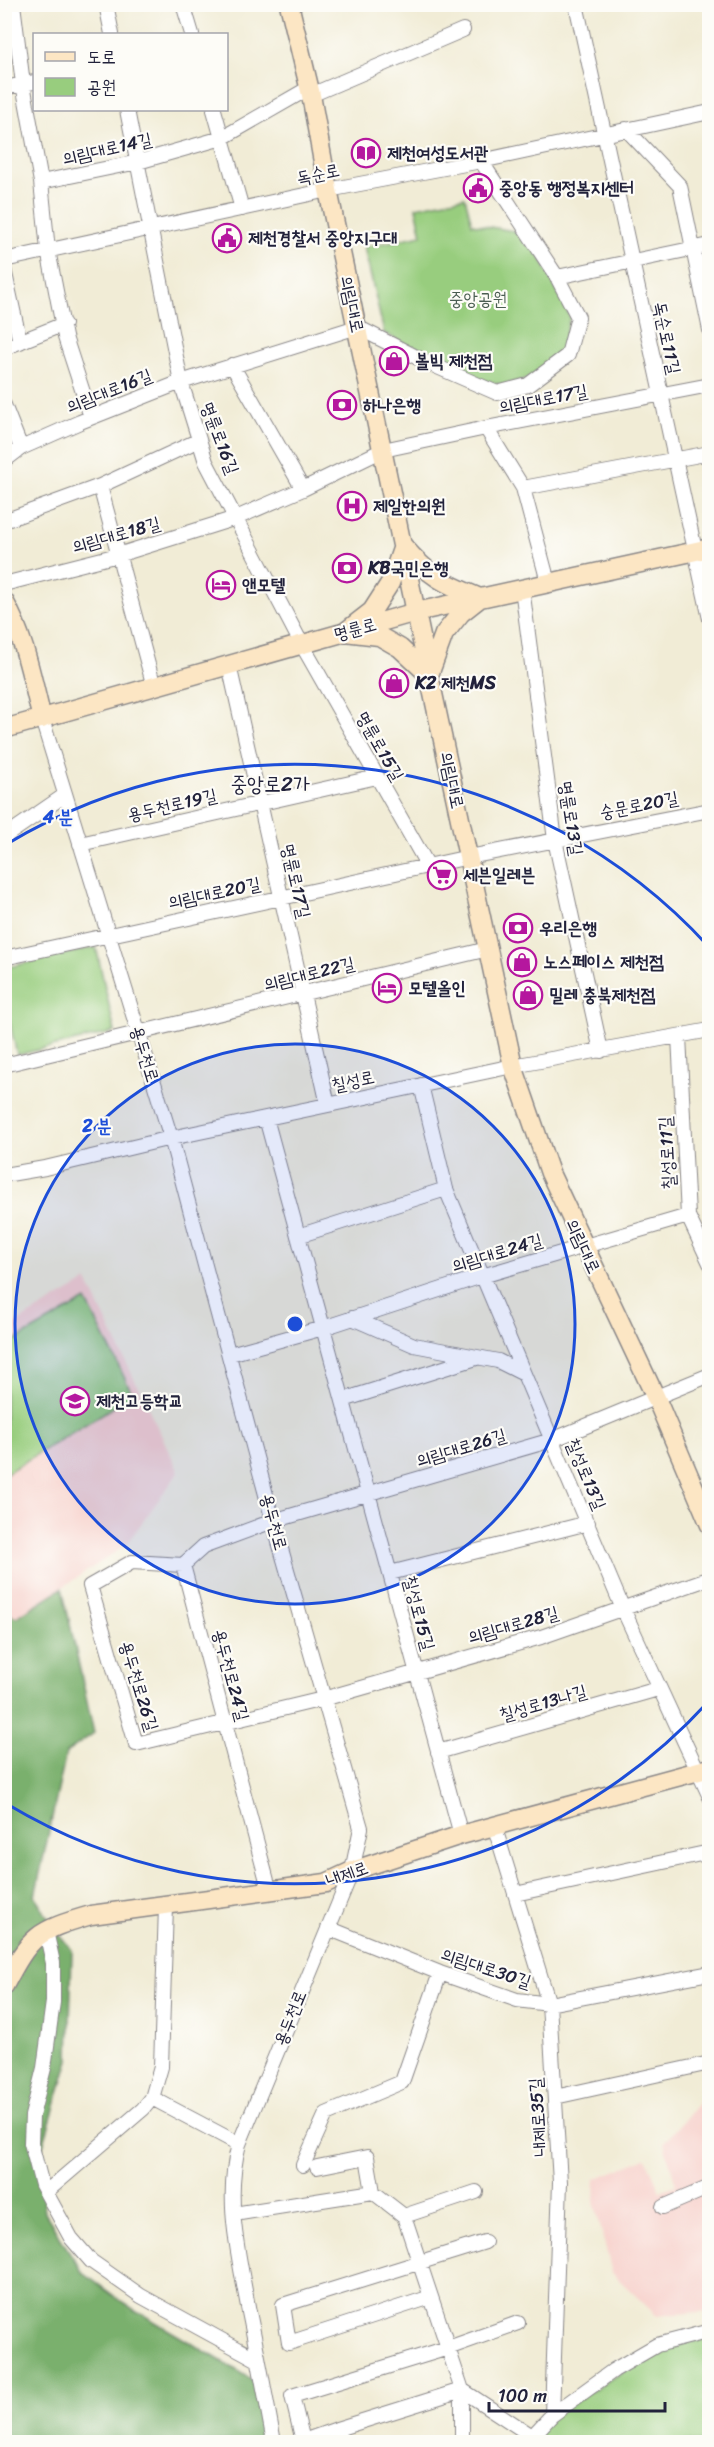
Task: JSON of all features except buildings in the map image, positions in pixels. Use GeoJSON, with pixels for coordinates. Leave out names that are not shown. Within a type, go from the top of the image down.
{"type":"FeatureCollection","features":[{"type":"Feature","properties":{"kind":"street"},"geometry":{"type":"LineString","coordinates":[[13,4],[29,83],[48,250],[65,337],[91,417]]}},
{"type":"Feature","properties":{"kind":"street"},"geometry":{"type":"LineString","coordinates":[[106,4],[112,33]]}},
{"type":"Feature","properties":{"kind":"street"},"geometry":{"type":"LineString","coordinates":[[183,4],[192,33]]}},
{"type":"Feature","properties":{"kind":"street","name":"의림대로"},"geometry":{"type":"LineString","coordinates":[[289,4],[310,91],[328,190],[513,1066],[550,1173],[656,1398],[710,1525]]}},
{"type":"Feature","properties":{"kind":"street","name":"독순로11길"},"geometry":{"type":"LineString","coordinates":[[576,4],[675,460],[702,549],[710,619]]}},
{"type":"Feature","properties":{"kind":"street","name":"의림대로14길"},"geometry":{"type":"LineString","coordinates":[[41,182],[138,162],[222,138],[310,91],[463,30]]}},
{"type":"Feature","properties":{"kind":"street"},"geometry":{"type":"LineString","coordinates":[[4,88],[29,83]]}},
{"type":"Feature","properties":{"kind":"street","name":"명륜로16길"},"geometry":{"type":"LineString","coordinates":[[127,111],[181,382],[197,441],[301,644]]}},
{"type":"Feature","properties":{"kind":"street"},"geometry":{"type":"LineString","coordinates":[[214,111],[242,209]]}},
{"type":"Feature","properties":{"kind":"street","name":"독순로"},"geometry":{"type":"LineString","coordinates":[[4,260],[328,190],[481,161],[710,112]]}},
{"type":"Feature","properties":{"kind":"street"},"geometry":{"type":"LineString","coordinates":[[626,129],[680,186],[710,330]]}},
{"type":"Feature","properties":{"kind":"street"},"geometry":{"type":"LineString","coordinates":[[357,327],[426,362],[497,393],[528,386],[568,355],[578,317],[557,277],[481,161]]}},
{"type":"Feature","properties":{"kind":"street"},"geometry":{"type":"LineString","coordinates":[[557,277],[710,246]]}},
{"type":"Feature","properties":{"kind":"street"},"geometry":{"type":"LineString","coordinates":[[4,269],[20,342]]}},
{"type":"Feature","properties":{"kind":"street"},"geometry":{"type":"LineString","coordinates":[[4,348],[64,324]]}},
{"type":"Feature","properties":{"kind":"street","name":"의림대로16길"},"geometry":{"type":"LineString","coordinates":[[4,461],[21,448],[91,417],[181,382],[357,327]]}},
{"type":"Feature","properties":{"kind":"street"},"geometry":{"type":"LineString","coordinates":[[232,365],[303,489]]}},
{"type":"Feature","properties":{"kind":"street","name":"의림대로17길"},"geometry":{"type":"LineString","coordinates":[[303,489],[383,450],[710,385]]}},
{"type":"Feature","properties":{"kind":"street"},"geometry":{"type":"LineString","coordinates":[[4,405],[21,448]]}},
{"type":"Feature","properties":{"kind":"street"},"geometry":{"type":"LineString","coordinates":[[486,428],[523,488],[548,582]]}},
{"type":"Feature","properties":{"kind":"street"},"geometry":{"type":"LineString","coordinates":[[4,521],[100,486],[197,441]]}},
{"type":"Feature","properties":{"kind":"street"},"geometry":{"type":"LineString","coordinates":[[523,488],[710,453]]}},
{"type":"Feature","properties":{"kind":"street"},"geometry":{"type":"LineString","coordinates":[[100,486],[154,687]]}},
{"type":"Feature","properties":{"kind":"street","name":"의림대로18길"},"geometry":{"type":"LineString","coordinates":[[4,584],[118,555],[236,518],[303,489]]}},
{"type":"Feature","properties":{"kind":"street"},"geometry":{"type":"LineString","coordinates":[[403,546],[423,568],[450,586],[480,597],[461,613],[444,634],[429,675],[400,648],[379,636],[345,632],[372,611],[390,583],[403,546]]}},
{"type":"Feature","properties":{"kind":"street","name":"명륜로"},"geometry":{"type":"LineString","coordinates":[[4,729],[417,612],[702,549]]}},
{"type":"Feature","properties":{"kind":"street","name":"명륜로13길"},"geometry":{"type":"LineString","coordinates":[[522,588],[555,840],[601,1051]]}},
{"type":"Feature","properties":{"kind":"street","name":"용두천로"},"geometry":{"type":"LineString","coordinates":[[4,601],[21,634],[42,719],[171,1138],[273,1521],[362,1828],[352,1871],[239,2144],[233,2165],[235,2239],[274,2442]]}},
{"type":"Feature","properties":{"kind":"street","name":"명륜로15길"},"geometry":{"type":"LineString","coordinates":[[301,644],[428,866]]}},
{"type":"Feature","properties":{"kind":"street","name":"명륜로17길"},"geometry":{"type":"LineString","coordinates":[[229,665],[328,1105]]}},
{"type":"Feature","properties":{"kind":"street","name":"용두천로19길"},"geometry":{"type":"LineString","coordinates":[[80,844],[377,777]]}},
{"type":"Feature","properties":{"kind":"street"},"geometry":{"type":"LineString","coordinates":[[4,837],[65,795]]}},
{"type":"Feature","properties":{"kind":"street","name":"숭문로20길"},"geometry":{"type":"LineString","coordinates":[[469,857],[710,810]]}},
{"type":"Feature","properties":{"kind":"street","name":"의림대로20길"},"geometry":{"type":"LineString","coordinates":[[4,958],[469,857]]}},
{"type":"Feature","properties":{"kind":"street","name":"의림대로22길"},"geometry":{"type":"LineString","coordinates":[[4,1065],[488,949]]}},
{"type":"Feature","properties":{"kind":"street","name":"칠성로"},"geometry":{"type":"LineString","coordinates":[[4,1175],[513,1066],[710,1030]]}},
{"type":"Feature","properties":{"kind":"street","name":"칠성로11길"},"geometry":{"type":"LineString","coordinates":[[679,1036],[688,1216],[710,1263]]}},
{"type":"Feature","properties":{"kind":"street","name":"칠성로13길"},"geometry":{"type":"LineString","coordinates":[[421,1085],[446,1188],[658,1689],[704,1770],[710,1797]]}},
{"type":"Feature","properties":{"kind":"street","name":"칠성로15길"},"geometry":{"type":"LineString","coordinates":[[266,1118],[461,1835]]}},
{"type":"Feature","properties":{"kind":"street"},"geometry":{"type":"LineString","coordinates":[[298,1236],[446,1188]]}},
{"type":"Feature","properties":{"kind":"street","name":"의림대로24길"},"geometry":{"type":"LineString","coordinates":[[230,1354],[323,1328],[482,1276],[688,1216]]}},
{"type":"Feature","properties":{"kind":"street"},"geometry":{"type":"LineString","coordinates":[[352,1318],[414,1344],[498,1361],[524,1374]]}},
{"type":"Feature","properties":{"kind":"street"},"geometry":{"type":"LineString","coordinates":[[343,1400],[478,1357]]}},
{"type":"Feature","properties":{"kind":"street","name":"의림대로26길"},"geometry":{"type":"LineString","coordinates":[[273,1521],[552,1440],[710,1375]]}},
{"type":"Feature","properties":{"kind":"street"},"geometry":{"type":"LineString","coordinates":[[183,1565],[203,1547],[273,1521]]}},
{"type":"Feature","properties":{"kind":"street"},"geometry":{"type":"LineString","coordinates":[[390,1573],[588,1523]]}},
{"type":"Feature","properties":{"kind":"street","name":"용두천로26길"},"geometry":{"type":"LineString","coordinates":[[183,1565],[132,1562],[90,1586],[136,1744],[323,1699]]}},
{"type":"Feature","properties":{"kind":"street","name":"용두천로24길"},"geometry":{"type":"LineString","coordinates":[[183,1565],[270,1892]]}},
{"type":"Feature","properties":{"kind":"street","name":"의림대로28길"},"geometry":{"type":"LineString","coordinates":[[323,1699],[541,1637],[710,1578]]}},
{"type":"Feature","properties":{"kind":"street","name":"칠성로13나길"},"geometry":{"type":"LineString","coordinates":[[438,1752],[658,1689]]}},
{"type":"Feature","properties":{"kind":"street","name":"내제로"},"geometry":{"type":"LineString","coordinates":[[4,1986],[23,1951],[33,1940],[46,1931],[91,1915],[326,1883],[352,1871],[461,1835],[704,1770]]}},
{"type":"Feature","properties":{"kind":"street","name":"내제로35길"},"geometry":{"type":"LineString","coordinates":[[494,1826],[549,2004],[560,2182],[552,2415]]}},
{"type":"Feature","properties":{"kind":"street"},"geometry":{"type":"LineString","coordinates":[[515,1894],[710,1852]]}},
{"type":"Feature","properties":{"kind":"street"},"geometry":{"type":"LineString","coordinates":[[46,2192],[152,2098],[161,2067],[166,1906]]}},
{"type":"Feature","properties":{"kind":"street","name":"의림대로30길"},"geometry":{"type":"LineString","coordinates":[[328,1928],[440,1973],[517,2000],[549,2004],[710,1973]]}},
{"type":"Feature","properties":{"kind":"street"},"geometry":{"type":"LineString","coordinates":[[46,1931],[53,1963],[53,2002],[44,2068],[32,2116],[31,2143],[46,2192],[71,2238],[91,2260],[141,2296],[258,2360]]}},
{"type":"Feature","properties":{"kind":"street"},"geometry":{"type":"LineString","coordinates":[[440,1973],[402,2082],[326,2114],[310,2166],[367,2157],[373,2192],[404,2216],[462,2390],[462,2442]]}},
{"type":"Feature","properties":{"kind":"street"},"geometry":{"type":"LineString","coordinates":[[555,2097],[710,2062]]}},
{"type":"Feature","properties":{"kind":"street"},"geometry":{"type":"LineString","coordinates":[[152,2098],[239,2144]]}},
{"type":"Feature","properties":{"kind":"street"},"geometry":{"type":"LineString","coordinates":[[663,2207],[710,2187]]}},
{"type":"Feature","properties":{"kind":"street"},"geometry":{"type":"LineString","coordinates":[[234,2214],[373,2192]]}},
{"type":"Feature","properties":{"kind":"street"},"geometry":{"type":"LineString","coordinates":[[404,2216],[476,2192]]}},
{"type":"Feature","properties":{"kind":"street"},"geometry":{"type":"LineString","coordinates":[[431,2297],[289,2343],[283,2305],[485,2242]]}},
{"type":"Feature","properties":{"kind":"street"},"geometry":{"type":"LineString","coordinates":[[462,2390],[339,2436],[303,2441],[292,2396],[448,2348],[518,2323]]}},
{"type":"Feature","properties":{"kind":"street"},"geometry":{"type":"LineString","coordinates":[[462,2390],[530,2439],[552,2415],[614,2370],[657,2345],[710,2331]]}},
{"type":"Feature","properties":{"kind":"shaded area","name":"제천고등학교"},"geometry":{"type":"Polygon","coordinates":[[[87,1281],[179,1472],[125,1546],[17,1617],[4,1613],[4,1330],[87,1281]]]}},
{"type":"Feature","properties":{"kind":"shaded area"},"geometry":{"type":"Polygon","coordinates":[[[709,2091],[709,2311],[657,2316],[612,2273],[594,2201],[595,2179],[646,2158],[660,2191],[676,2185],[664,2143],[709,2091]]]}},
{"type":"Feature","properties":{"kind":"green space","name":"중앙공원"},"geometry":{"type":"Polygon","coordinates":[[[465,197],[472,224],[514,231],[538,253],[570,317],[560,357],[527,379],[503,385],[468,377],[384,333],[364,247],[422,235],[416,207],[465,197]]]}},
{"type":"Feature","properties":{"kind":"green space"},"geometry":{"type":"Polygon","coordinates":[[[96,947],[115,1032],[17,1055],[5,1002],[4,968],[96,947]]]}},
{"type":"Feature","properties":{"kind":"green space"},"geometry":{"type":"Polygon","coordinates":[[[86,1300],[133,1395],[5,1474],[5,1346],[86,1300]]]}},
{"type":"Feature","properties":{"kind":"green space"},"geometry":{"type":"Polygon","coordinates":[[[62,1588],[94,1733],[66,1753],[35,1896],[53,1927],[72,1950],[69,2060],[39,2158],[45,2213],[82,2272],[125,2304],[255,2381],[267,2442],[5,2442],[5,1613],[17,1617],[62,1588]]]}},
{"type":"Feature","properties":{"kind":"green space"},"geometry":{"type":"Polygon","coordinates":[[[709,2338],[709,2442],[527,2442],[552,2415],[659,2349],[709,2338]]]}},
{"type":"Feature","properties":{"kind":"place","name":"제천여성도서관"},"geometry":{"type":"Point","coordinates":[366,153]}},
{"type":"Feature","properties":{"kind":"place","name":"중앙동 행정복지센터"},"geometry":{"type":"Point","coordinates":[478,188]}},
{"type":"Feature","properties":{"kind":"place","name":"제천경찰서 중앙지구대"},"geometry":{"type":"Point","coordinates":[227,238]}},
{"type":"Feature","properties":{"kind":"place","name":"볼빅 제천점"},"geometry":{"type":"Point","coordinates":[394,361]}},
{"type":"Feature","properties":{"kind":"place","name":"하나은행"},"geometry":{"type":"Point","coordinates":[342,405]}},
{"type":"Feature","properties":{"kind":"place","name":"제일한의원"},"geometry":{"type":"Point","coordinates":[352,506]}},
{"type":"Feature","properties":{"kind":"place","name":"KB국민은행"},"geometry":{"type":"Point","coordinates":[347,568]}},
{"type":"Feature","properties":{"kind":"place","name":"앤모텔"},"geometry":{"type":"Point","coordinates":[221,585]}},
{"type":"Feature","properties":{"kind":"place","name":"K2 제천MS"},"geometry":{"type":"Point","coordinates":[394,683]}},
{"type":"Feature","properties":{"kind":"place","name":"세븐일레븐"},"geometry":{"type":"Point","coordinates":[442,875]}},
{"type":"Feature","properties":{"kind":"place","name":"우리은행"},"geometry":{"type":"Point","coordinates":[518,928]}},
{"type":"Feature","properties":{"kind":"place","name":"노스페이스 제천점"},"geometry":{"type":"Point","coordinates":[522,962]}},
{"type":"Feature","properties":{"kind":"place","name":"모텔올인"},"geometry":{"type":"Point","coordinates":[387,988]}},
{"type":"Feature","properties":{"kind":"place","name":"밀레 충북제천점"},"geometry":{"type":"Point","coordinates":[528,995]}},
{"type":"Feature","properties":{"kind":"place","name":"제천고등학교"},"geometry":{"type":"Point","coordinates":[75,1401]}},
{"type":"Feature","properties":{"kind":"district","name":"중앙로2가"},"geometry":{"type":"Point","coordinates":[270,784]}}]}
